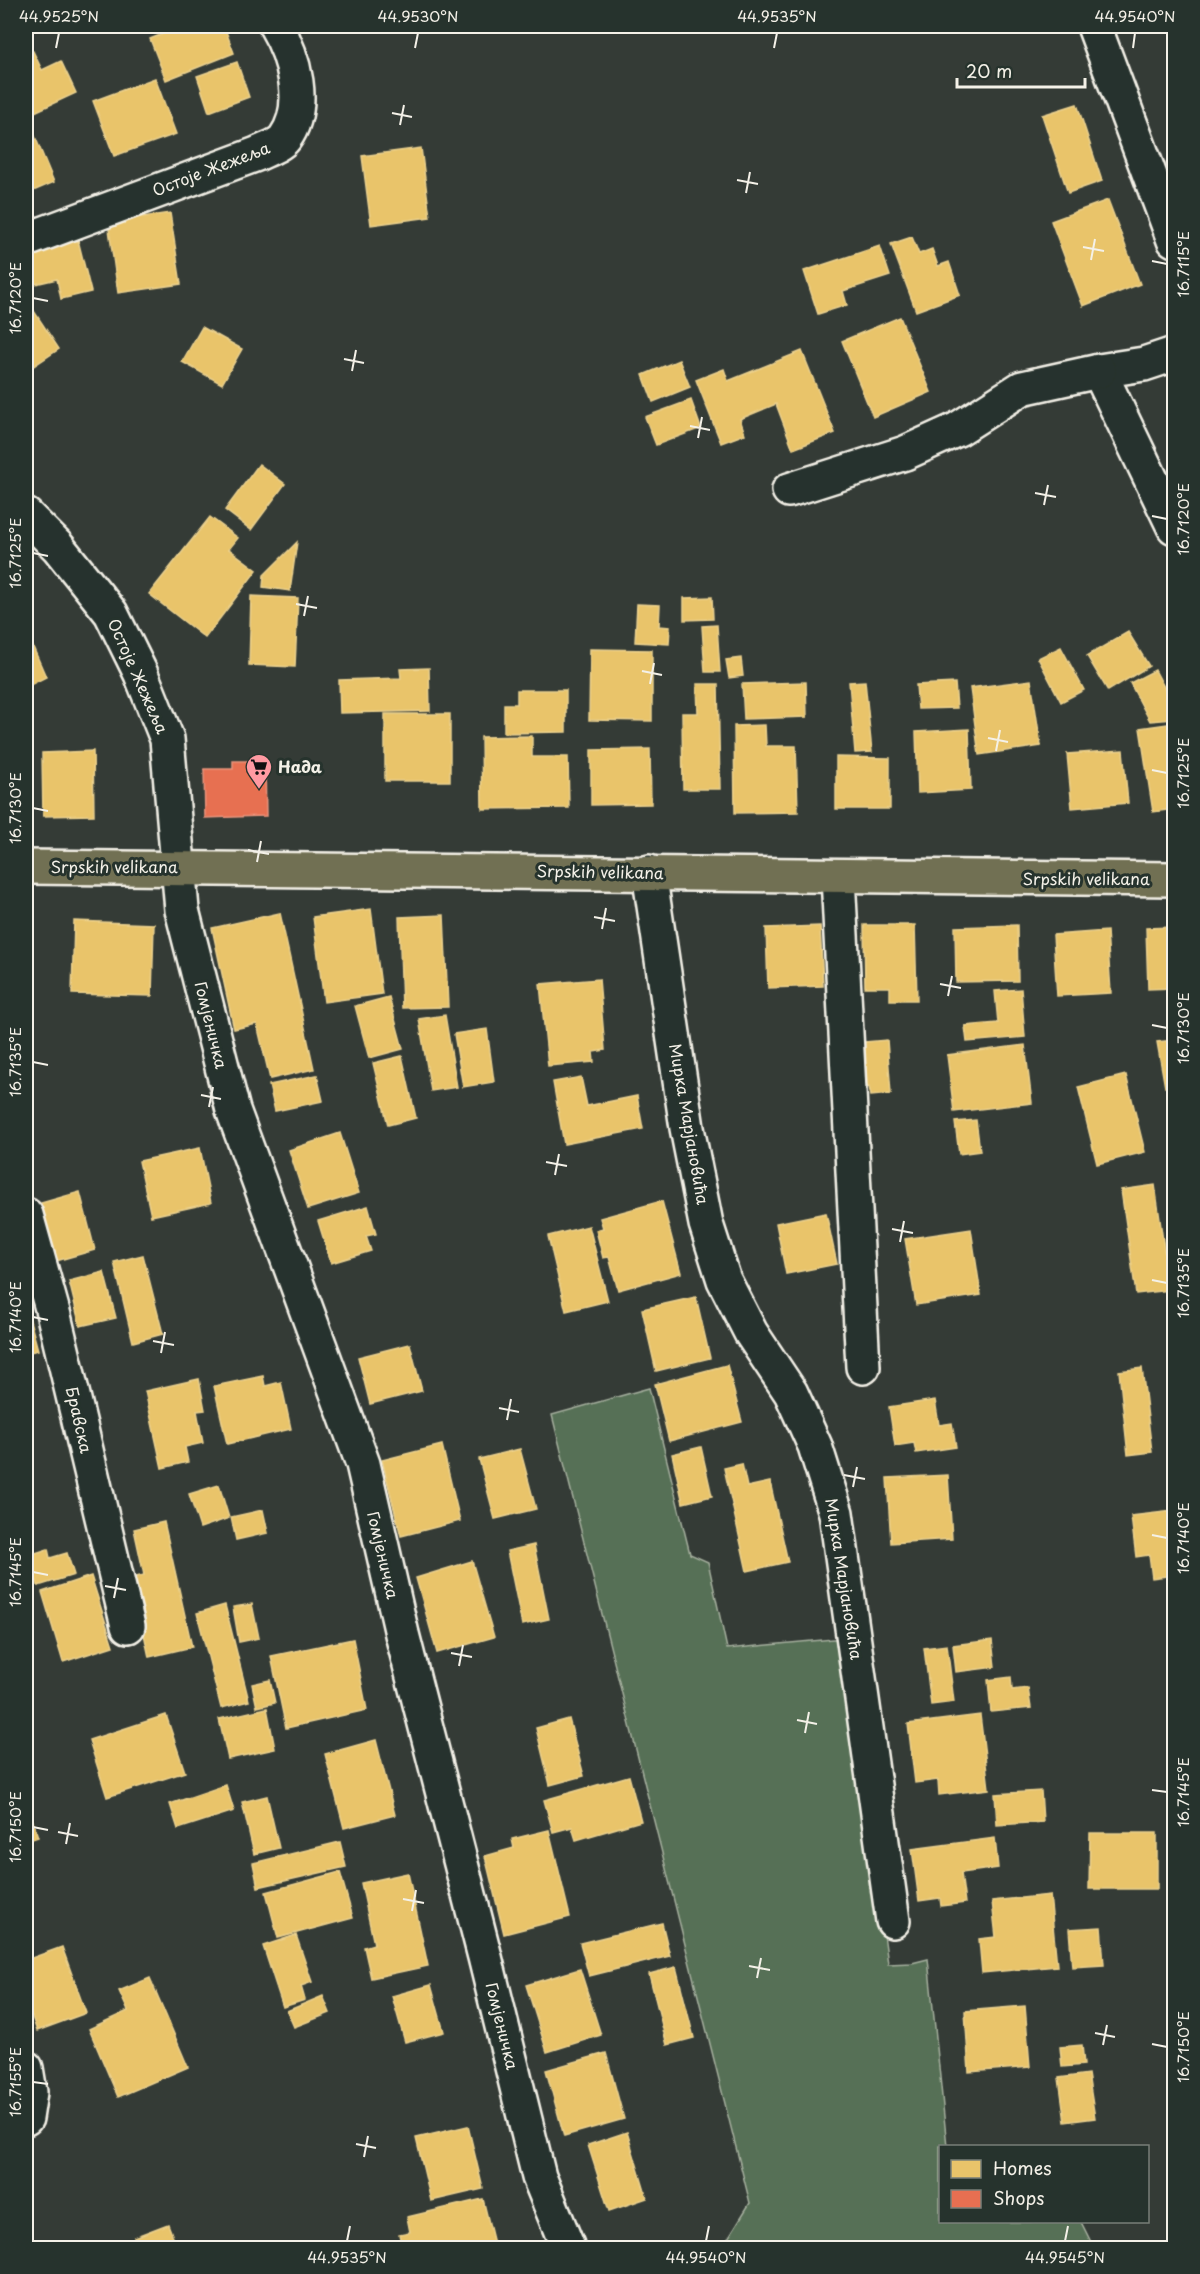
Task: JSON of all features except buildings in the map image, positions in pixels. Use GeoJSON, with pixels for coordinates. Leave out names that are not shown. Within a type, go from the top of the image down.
{"type":"FeatureCollection","features":[{"type":"Feature","properties":{"kind":"main road","name":"Srpskih velikana"},"geometry":{"type":"LineString","coordinates":[[26,867],[1174,879]]}},
{"type":"Feature","properties":{"kind":"street","name":"Остоје Жежеља"},"geometry":{"type":"LineString","coordinates":[[26,240],[257,154],[284,140],[295,117],[297,97],[294,73],[276,26]]}},
{"type":"Feature","properties":{"kind":"street"},"geometry":{"type":"LineString","coordinates":[[1094,26],[1174,240]]}},
{"type":"Feature","properties":{"kind":"street"},"geometry":{"type":"LineString","coordinates":[[789,490],[905,453],[958,429],[1022,388],[1099,371],[1144,364],[1174,354]]}},
{"type":"Feature","properties":{"kind":"street"},"geometry":{"type":"LineString","coordinates":[[1099,371],[1174,527]]}},
{"type":"Feature","properties":{"kind":"street","name":"Остоје Жежеља"},"geometry":{"type":"LineString","coordinates":[[26,515],[58,547],[111,613],[141,674],[167,740],[179,868]]}},
{"type":"Feature","properties":{"kind":"street","name":"Гомјеничка"},"geometry":{"type":"LineString","coordinates":[[179,868],[182,910],[233,1110],[363,1464],[402,1634],[482,1946],[538,2177],[568,2248]]}},
{"type":"Feature","properties":{"kind":"street","name":"Мирка Марјановића"},"geometry":{"type":"LineString","coordinates":[[649,872],[687,1128],[706,1224],[724,1280],[751,1333],[791,1393],[815,1446],[836,1513],[893,1921]]}},
{"type":"Feature","properties":{"kind":"street"},"geometry":{"type":"LineString","coordinates":[[838,876],[863,1367]]}},
{"type":"Feature","properties":{"kind":"street","name":"Бравска"},"geometry":{"type":"LineString","coordinates":[[26,1215],[54,1316],[128,1626]]}},
{"type":"Feature","properties":{"kind":"street"},"geometry":{"type":"LineString","coordinates":[[26,2068],[30,2092],[26,2118]]}},
{"type":"Feature","properties":{"kind":"green space"},"geometry":{"type":"Polygon","coordinates":[[[649,1388],[690,1554],[708,1562],[727,1649],[844,1638],[888,1964],[912,1963],[928,1959],[947,2145],[939,2145],[939,2223],[1082,2223],[1094,2248],[722,2248],[750,2203],[552,1415],[649,1388]]]}},
{"type":"Feature","properties":{"kind":"place","name":"Нада"},"geometry":{"type":"Point","coordinates":[259,790]}}]}
